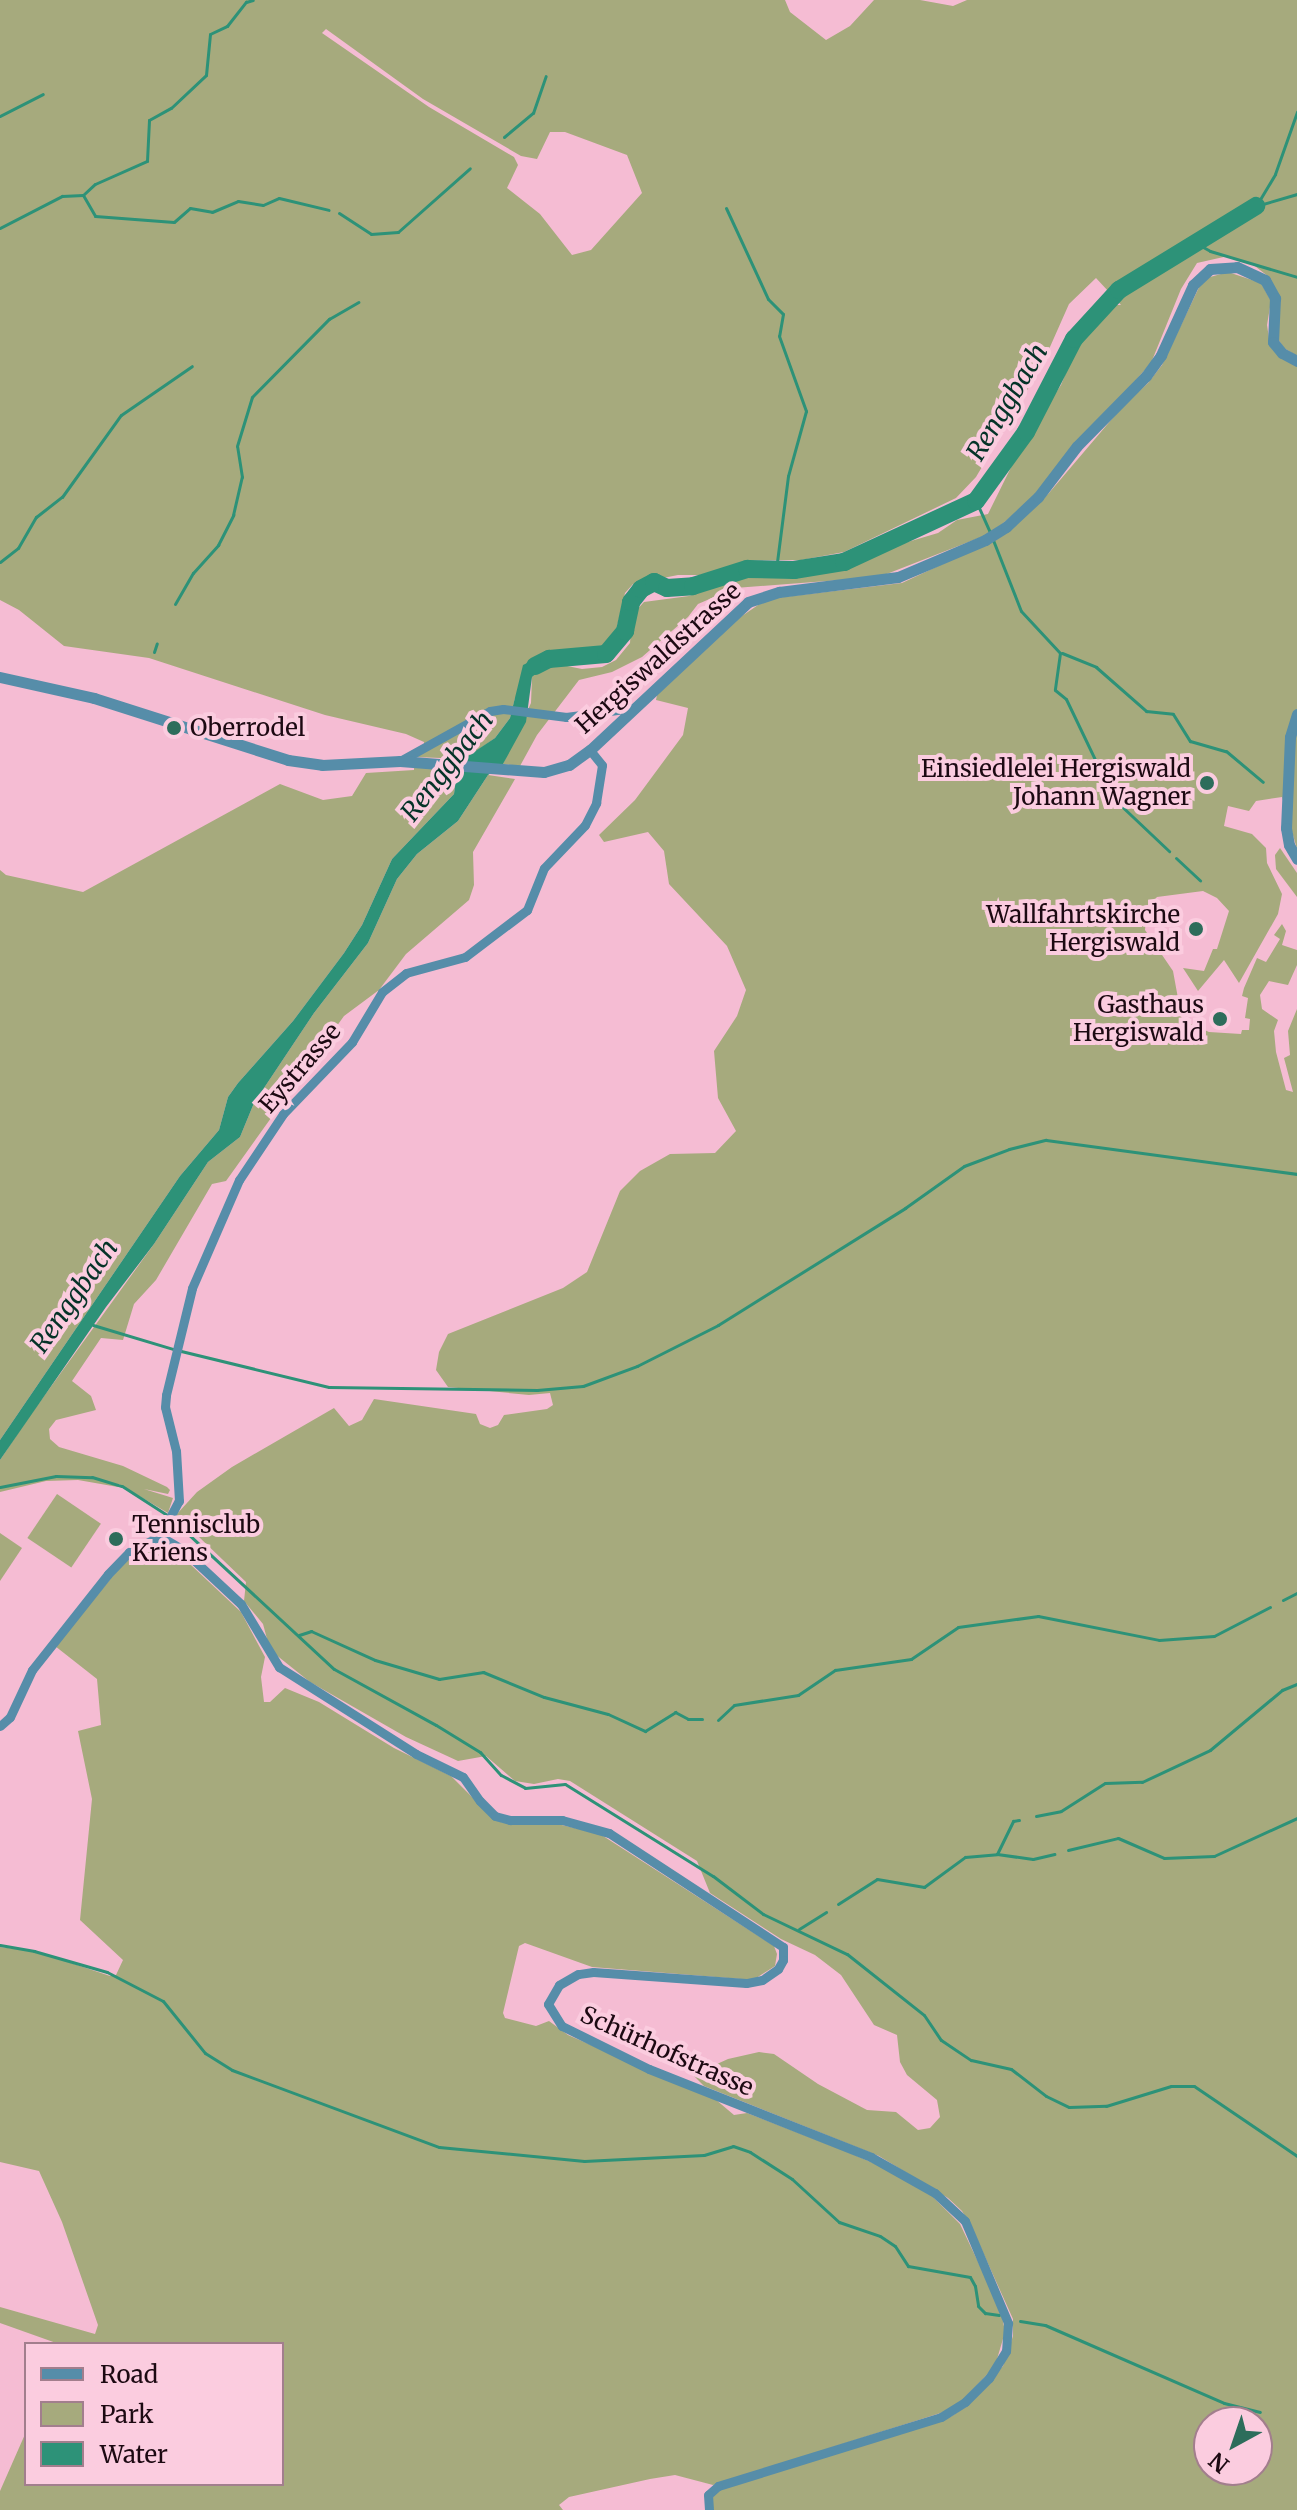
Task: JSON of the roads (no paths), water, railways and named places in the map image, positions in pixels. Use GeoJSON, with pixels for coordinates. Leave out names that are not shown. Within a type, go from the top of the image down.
{"type":"FeatureCollection","features":[{"type":"Feature","properties":{"kind":"street","name":"Hergiswaldstrasse"},"geometry":{"type":"LineString","coordinates":[[0,677],[94,698],[288,760],[322,765],[400,761],[544,772],[569,765],[590,750],[748,602],[760,596],[898,577],[997,533],[1038,497],[1077,446],[1146,376],[1161,355],[1190,290],[1210,269],[1237,267],[1265,280],[1276,303],[1273,342],[1282,353],[1297,361]]}},
{"type":"Feature","properties":{"kind":"street"},"geometry":{"type":"LineString","coordinates":[[400,761],[490,711],[503,709],[592,716],[633,708]]}},
{"type":"Feature","properties":{"kind":"street"},"geometry":{"type":"LineString","coordinates":[[1297,714],[1290,737],[1286,828],[1289,845],[1297,859]]}},
{"type":"Feature","properties":{"kind":"street","name":"Eystrasse"},"geometry":{"type":"LineString","coordinates":[[160,1536],[179,1501],[176,1451],[165,1407],[166,1395],[192,1288],[239,1180],[283,1114],[352,1042],[382,992],[406,973],[465,957],[527,910],[544,868],[585,825],[596,803],[602,765],[590,750]]}},
{"type":"Feature","properties":{"kind":"street"},"geometry":{"type":"LineString","coordinates":[[0,1726],[10,1717],[32,1670],[108,1574],[129,1552],[160,1536]]}},
{"type":"Feature","properties":{"kind":"street","name":"Schürhofstrasse"},"geometry":{"type":"LineString","coordinates":[[160,1536],[183,1550],[241,1604],[279,1667],[416,1754],[463,1777],[495,1816],[510,1820],[562,1820],[609,1833],[783,1947],[783,1960],[778,1969],[762,1980],[746,1983],[593,1972],[578,1974],[559,1985],[548,2004],[562,2026],[649,2069],[871,2157],[935,2193],[965,2221],[1008,2323],[1006,2351],[989,2378],[965,2402],[941,2417],[718,2486],[708,2495],[709,2510]]}},
{"type":"Feature","properties":{"kind":"water"},"geometry":{"type":"Polygon","coordinates":[[[552,651],[557,664],[545,666],[532,677],[526,722],[503,764],[488,775],[458,821],[417,854],[397,879],[368,943],[314,1013],[254,1103],[240,1137],[208,1162],[154,1244],[106,1307],[0,1460],[0,1440],[180,1176],[219,1130],[228,1097],[293,1021],[344,953],[362,925],[392,859],[454,794],[456,778],[447,770],[495,738],[510,718],[523,665],[552,651]]]}},
{"type":"Feature","properties":{"kind":"waterway"},"geometry":{"type":"LineString","coordinates":[[0,228],[62,196],[83,195],[95,184],[147,161],[149,120],[171,108],[206,75],[210,34],[227,26],[246,2],[253,0]]}},
{"type":"Feature","properties":{"kind":"waterway"},"geometry":{"type":"LineString","coordinates":[[504,137],[533,113],[546,76]]}},
{"type":"Feature","properties":{"kind":"waterway"},"geometry":{"type":"LineString","coordinates":[[0,116],[43,94]]}},
{"type":"Feature","properties":{"kind":"waterway"},"geometry":{"type":"LineString","coordinates":[[1256,206],[1275,174],[1297,112]]}},
{"type":"Feature","properties":{"kind":"waterway"},"geometry":{"type":"LineString","coordinates":[[339,213],[371,234],[398,232],[470,168]]}},
{"type":"Feature","properties":{"kind":"waterway","name":"Renggbach"},"geometry":{"type":"LineString","coordinates":[[1256,206],[1297,194]]}},
{"type":"Feature","properties":{"kind":"waterway"},"geometry":{"type":"LineString","coordinates":[[83,195],[95,216],[174,222],[190,208],[212,212],[238,201],[263,205],[279,198],[329,210]]}},
{"type":"Feature","properties":{"kind":"waterway","name":"Renggbach"},"geometry":{"type":"LineString","coordinates":[[535,666],[549,659],[606,654],[625,631],[631,602],[641,589],[654,582],[667,588],[693,586],[747,569],[794,570],[844,562],[976,501],[1026,432],[1074,339],[1119,290],[1256,206]]}},
{"type":"Feature","properties":{"kind":"waterway"},"geometry":{"type":"LineString","coordinates":[[726,208],[768,299],[783,314],[779,336],[806,411],[788,476],[776,570]]}},
{"type":"Feature","properties":{"kind":"waterway"},"geometry":{"type":"LineString","coordinates":[[1194,242],[1210,251],[1297,277]]}},
{"type":"Feature","properties":{"kind":"waterway"},"geometry":{"type":"LineString","coordinates":[[175,604],[193,573],[218,545],[233,515],[242,477],[237,446],[252,397],[329,319],[359,302]]}},
{"type":"Feature","properties":{"kind":"waterway"},"geometry":{"type":"LineString","coordinates":[[0,562],[18,548],[36,517],[62,497],[121,415],[192,366]]}},
{"type":"Feature","properties":{"kind":"waterway"},"geometry":{"type":"LineString","coordinates":[[976,501],[990,533]]}},
{"type":"Feature","properties":{"kind":"waterway"},"geometry":{"type":"LineString","coordinates":[[993,540],[1021,611],[1060,653],[1055,690],[1066,699],[1114,799],[1169,851]]}},
{"type":"Feature","properties":{"kind":"waterway"},"geometry":{"type":"LineString","coordinates":[[154,652],[157,643]]}},
{"type":"Feature","properties":{"kind":"waterway"},"geometry":{"type":"LineString","coordinates":[[1062,653],[1096,667],[1146,711],[1173,714],[1190,741],[1226,751],[1263,782]]}},
{"type":"Feature","properties":{"kind":"waterway"},"geometry":{"type":"LineString","coordinates":[[1176,858],[1200,880]]}},
{"type":"Feature","properties":{"kind":"waterway"},"geometry":{"type":"LineString","coordinates":[[181,1351],[329,1387],[537,1390],[583,1386],[637,1366],[718,1325],[905,1208],[964,1166],[1009,1149],[1046,1140],[1297,1174]]}},
{"type":"Feature","properties":{"kind":"waterway"},"geometry":{"type":"LineString","coordinates":[[93,1325],[173,1349]]}},
{"type":"Feature","properties":{"kind":"waterway"},"geometry":{"type":"LineString","coordinates":[[0,1487],[56,1476],[92,1477],[122,1486],[167,1515]]}},
{"type":"Feature","properties":{"kind":"waterway"},"geometry":{"type":"LineString","coordinates":[[173,1520],[334,1669],[480,1752],[501,1775],[525,1788],[565,1784],[713,1876],[763,1914],[847,1954],[924,2015],[941,2040],[971,2060],[1011,2069],[1046,2096],[1069,2107],[1106,2106],[1171,2086],[1194,2086],[1297,2156]]}},
{"type":"Feature","properties":{"kind":"waterway"},"geometry":{"type":"LineString","coordinates":[[1283,1600],[1297,1593]]}},
{"type":"Feature","properties":{"kind":"waterway"},"geometry":{"type":"LineString","coordinates":[[718,1720],[734,1705],[798,1695],[835,1670],[911,1659],[958,1627],[1038,1616],[1159,1640],[1214,1636],[1270,1607]]}},
{"type":"Feature","properties":{"kind":"waterway"},"geometry":{"type":"LineString","coordinates":[[299,1635],[311,1631],[375,1660],[439,1679],[483,1672],[544,1697],[608,1714],[645,1731],[675,1712],[688,1719],[702,1719]]}},
{"type":"Feature","properties":{"kind":"waterway"},"geometry":{"type":"LineString","coordinates":[[1036,1816],[1061,1811],[1105,1783],[1142,1782],[1210,1750],[1282,1690],[1297,1684]]}},
{"type":"Feature","properties":{"kind":"waterway"},"geometry":{"type":"LineString","coordinates":[[1068,1850],[1118,1838],[1164,1858],[1214,1856],[1297,1818]]}},
{"type":"Feature","properties":{"kind":"waterway"},"geometry":{"type":"LineString","coordinates":[[997,1854],[1013,1821],[1019,1820]]}},
{"type":"Feature","properties":{"kind":"waterway"},"geometry":{"type":"LineString","coordinates":[[838,1904],[877,1879],[924,1887],[965,1857],[997,1854],[1033,1859],[1054,1854]]}},
{"type":"Feature","properties":{"kind":"waterway"},"geometry":{"type":"LineString","coordinates":[[799,1929],[826,1912]]}},
{"type":"Feature","properties":{"kind":"waterway"},"geometry":{"type":"LineString","coordinates":[[0,1945],[34,1951],[107,1972],[163,2001],[205,2053],[232,2070],[439,2147],[584,2161],[704,2155],[733,2146],[750,2152],[792,2179],[839,2222],[880,2236],[895,2246],[908,2266],[970,2277],[975,2286],[978,2306],[985,2313],[999,2315]]}},
{"type":"Feature","properties":{"kind":"waterway"},"geometry":{"type":"LineString","coordinates":[[1020,2321],[1045,2325],[1236,2406]]}},
{"type":"Feature","properties":{"kind":"place","name":"Oberrodel"},"geometry":{"type":"Point","coordinates":[174,728]}},
{"type":"Feature","properties":{"kind":"place","name":"Einsiedlelei Hergiswald Johann Wagner"},"geometry":{"type":"Point","coordinates":[1207,783]}},
{"type":"Feature","properties":{"kind":"place","name":"Wallfahrtskirche Hergiswald"},"geometry":{"type":"Point","coordinates":[1196,929]}},
{"type":"Feature","properties":{"kind":"place","name":"Gasthaus Hergiswald"},"geometry":{"type":"Point","coordinates":[1220,1019]}},
{"type":"Feature","properties":{"kind":"place","name":"Tennisclub Kriens"},"geometry":{"type":"Point","coordinates":[116,1539]}}]}
